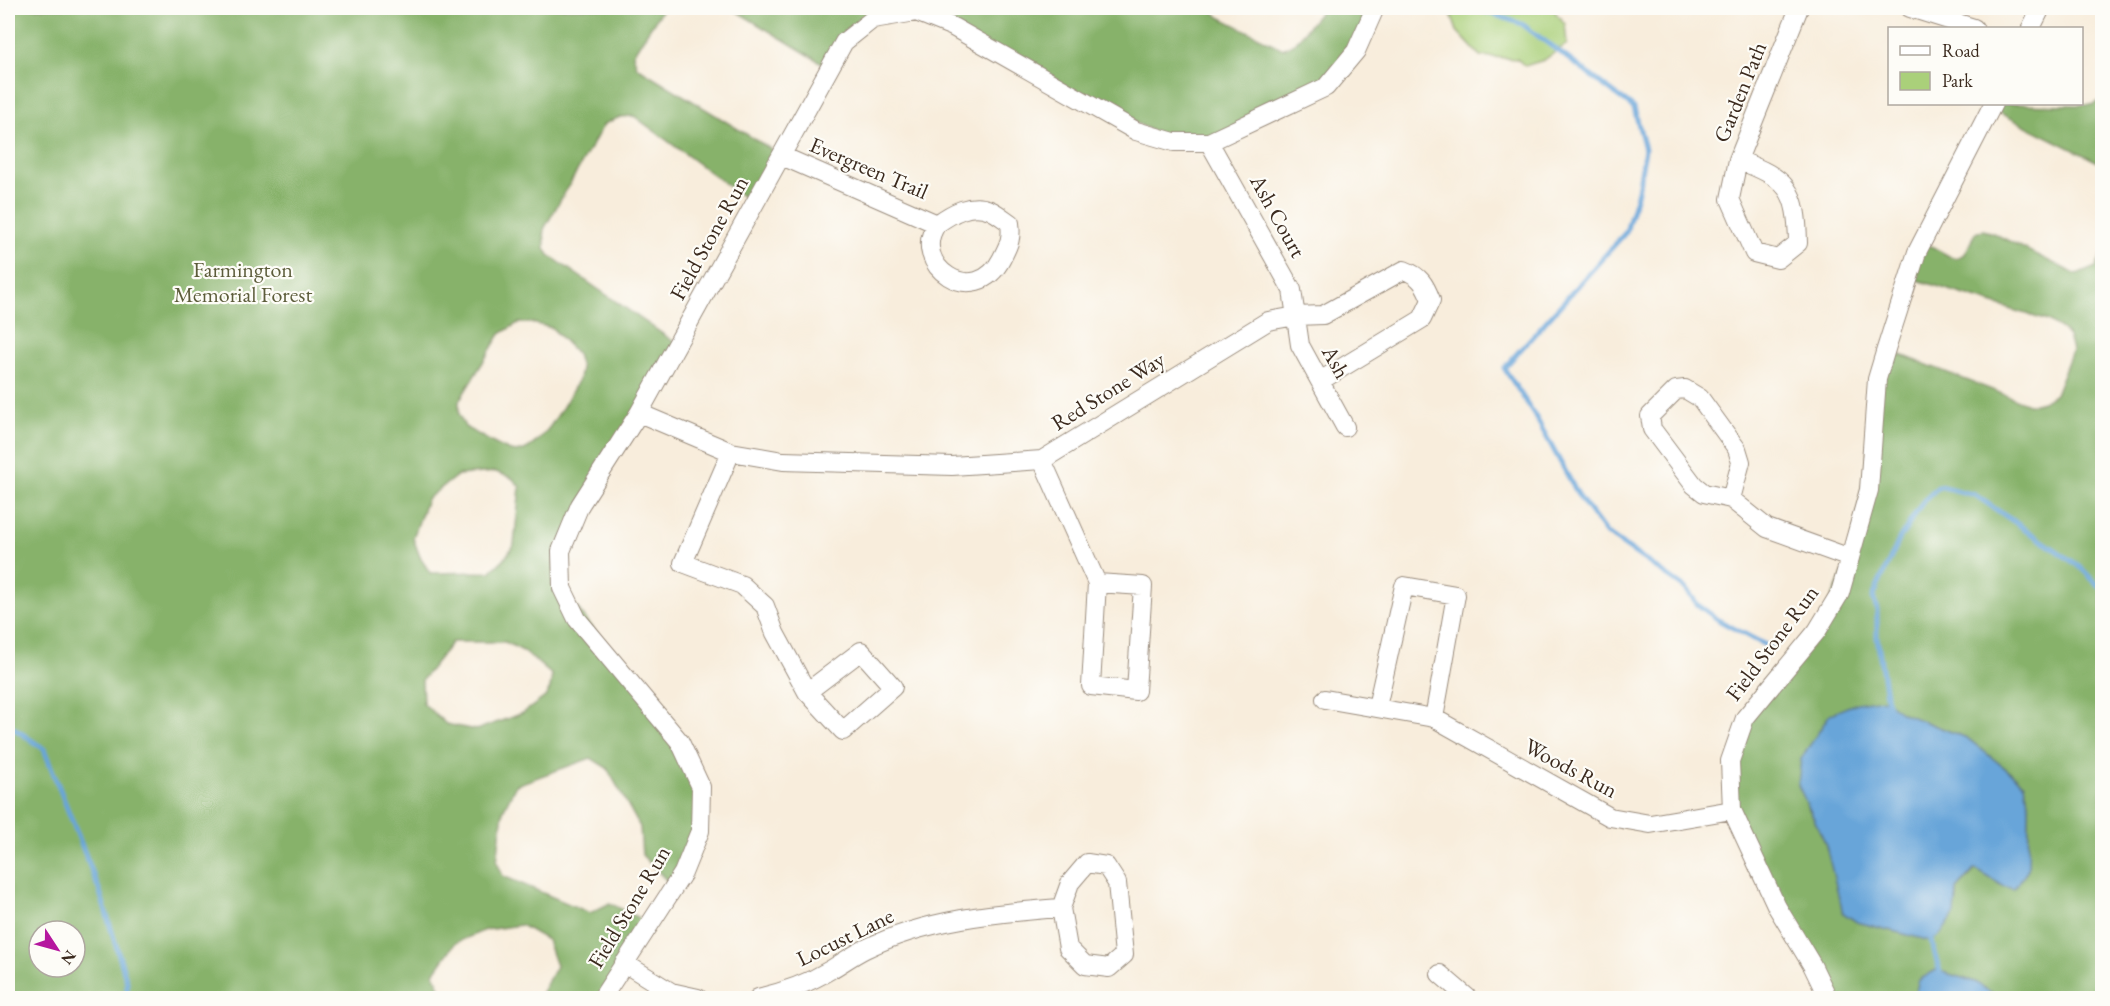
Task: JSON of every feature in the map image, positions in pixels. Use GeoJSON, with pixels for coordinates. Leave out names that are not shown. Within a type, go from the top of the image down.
{"type":"FeatureCollection","features":[{"type":"Feature","properties":{"kind":"street","name":"Field Stone Run"},"geometry":{"type":"LineString","coordinates":[[602,999],[682,873],[700,831],[701,787],[680,742],[577,619],[562,588],[561,551],[580,505],[639,413],[844,42],[873,19],[916,12],[953,27],[1136,131],[1174,142],[1209,142],[1326,87],[1356,51],[1375,8]]}},
{"type":"Feature","properties":{"kind":"street","name":"Garden Path"},"geometry":{"type":"LineString","coordinates":[[1738,160],[1768,172],[1788,188],[1797,218],[1798,243],[1778,259],[1754,253],[1730,199],[1738,160],[1799,8]]}},
{"type":"Feature","properties":{"kind":"street"},"geometry":{"type":"LineString","coordinates":[[1910,8],[1971,27]]}},
{"type":"Feature","properties":{"kind":"street"},"geometry":{"type":"LineString","coordinates":[[2032,27],[2041,8]]}},
{"type":"Feature","properties":{"kind":"street","name":"Field Stone Run"},"geometry":{"type":"LineString","coordinates":[[1828,999],[1812,965],[1777,908],[1732,810],[1730,761],[1745,718],[1817,631],[1840,593],[1869,490],[1876,379],[1917,252],[1992,105]]}},
{"type":"Feature","properties":{"kind":"street","name":"Ash Court"},"geometry":{"type":"LineString","coordinates":[[1209,142],[1292,290],[1296,316]]}},
{"type":"Feature","properties":{"kind":"street","name":"Evergreen Trail"},"geometry":{"type":"LineString","coordinates":[[782,156],[938,224]]}},
{"type":"Feature","properties":{"kind":"street","name":"Evergreen Trail"},"geometry":{"type":"LineString","coordinates":[[968,207],[989,209],[1010,223],[1012,237],[990,276],[977,282],[965,283],[936,265],[929,249],[933,230],[938,224],[951,214],[968,207]]}},
{"type":"Feature","properties":{"kind":"street","name":"Red Stone Way"},"geometry":{"type":"LineString","coordinates":[[639,413],[731,452],[783,461],[952,466],[1042,460],[1268,321],[1296,316],[1323,315],[1404,270],[1424,282],[1431,300],[1422,319],[1320,381]]}},
{"type":"Feature","properties":{"kind":"street","name":"Ash"},"geometry":{"type":"LineString","coordinates":[[1296,316],[1300,345],[1345,427]]}},
{"type":"Feature","properties":{"kind":"street"},"geometry":{"type":"LineString","coordinates":[[1731,499],[1741,462],[1737,449],[1700,398],[1685,389],[1676,390],[1650,416],[1652,429],[1694,485],[1704,493],[1731,499],[1767,528],[1850,558]]}},
{"type":"Feature","properties":{"kind":"street"},"geometry":{"type":"LineString","coordinates":[[731,452],[683,563],[742,585],[765,606],[775,633],[807,692],[843,731],[893,687],[861,651],[807,692]]}},
{"type":"Feature","properties":{"kind":"street"},"geometry":{"type":"LineString","coordinates":[[1042,460],[1097,583],[1091,686],[1136,691],[1143,586],[1097,583]]}},
{"type":"Feature","properties":{"kind":"street"},"geometry":{"type":"LineString","coordinates":[[1377,707],[1404,586],[1456,595],[1434,718]]}},
{"type":"Feature","properties":{"kind":"street","name":"Woods Run"},"geometry":{"type":"LineString","coordinates":[[1325,699],[1434,718],[1610,817],[1650,824],[1732,810]]}},
{"type":"Feature","properties":{"kind":"street"},"geometry":{"type":"LineString","coordinates":[[1087,862],[1106,866],[1118,883],[1124,954],[1109,968],[1085,965],[1068,948],[1061,908],[1070,883],[1087,862]]}},
{"type":"Feature","properties":{"kind":"street","name":"Locust Lane"},"geometry":{"type":"LineString","coordinates":[[758,999],[790,990],[828,972],[865,949],[928,925],[998,913],[1061,908]]}},
{"type":"Feature","properties":{"kind":"street"},"geometry":{"type":"LineString","coordinates":[[624,963],[671,992],[698,999]]}},
{"type":"Feature","properties":{"kind":"street"},"geometry":{"type":"LineString","coordinates":[[1440,974],[1468,999]]}},
{"type":"Feature","properties":{"kind":"green space","name":"Farmington Memorial Forest"},"geometry":{"type":"Polygon","coordinates":[[[8,8],[663,8],[633,54],[637,67],[782,156],[754,205],[634,116],[620,117],[604,124],[544,229],[545,248],[549,255],[677,344],[580,505],[562,588],[680,742],[701,787],[700,831],[673,887],[642,855],[640,827],[607,768],[591,758],[516,785],[503,811],[497,862],[503,876],[590,913],[610,903],[650,924],[602,998],[539,998],[556,966],[547,940],[521,925],[485,930],[455,943],[434,973],[444,998],[8,998],[8,8]],[[518,323],[500,334],[459,401],[459,414],[465,427],[511,451],[521,451],[531,446],[551,426],[579,379],[581,368],[577,354],[552,328],[532,323],[518,323]],[[496,472],[458,475],[427,499],[413,538],[420,557],[430,573],[490,572],[505,558],[514,545],[520,487],[512,478],[496,472]],[[452,642],[422,680],[423,703],[446,724],[476,730],[523,713],[545,697],[550,689],[552,675],[525,652],[505,642],[452,642]]]}},
{"type":"Feature","properties":{"kind":"green space"},"geometry":{"type":"Polygon","coordinates":[[[731,8],[1210,8],[1219,17],[1283,49],[1296,42],[1323,8],[1375,8],[1326,87],[1209,142],[1174,142],[916,12],[873,19],[830,68],[731,8]]]}},
{"type":"Feature","properties":{"kind":"green space"},"geometry":{"type":"Polygon","coordinates":[[[1449,8],[1552,8],[1565,24],[1567,44],[1544,60],[1525,66],[1517,59],[1480,56],[1457,31],[1449,8]]]}},
{"type":"Feature","properties":{"kind":"green space"},"geometry":{"type":"Polygon","coordinates":[[[2102,99],[2102,164],[1990,108],[1992,105],[2092,105],[2102,99]]]}},
{"type":"Feature","properties":{"kind":"green space"},"geometry":{"type":"Polygon","coordinates":[[[1983,230],[1993,233],[2077,275],[2096,267],[2102,255],[2102,998],[2000,998],[1975,982],[1936,970],[1920,980],[1914,998],[1828,998],[1732,810],[1745,718],[1817,631],[1850,558],[1886,349],[2031,405],[2043,402],[2055,394],[2072,351],[2068,336],[2062,330],[2048,321],[1908,277],[1922,241],[1957,258],[1965,254],[1975,233],[1983,230]],[[1902,713],[1806,803],[1825,842],[1844,913],[1857,922],[1931,941],[1957,902],[1957,889],[1976,869],[2003,886],[2014,888],[2028,869],[2029,809],[2025,784],[1967,738],[1902,713]]]}},
{"type":"Feature","properties":{"kind":"water"},"geometry":{"type":"Polygon","coordinates":[[[1883,699],[1902,713],[1967,738],[2025,784],[2029,809],[2028,869],[2014,889],[2003,886],[1975,869],[1957,889],[1955,914],[1940,935],[1931,941],[1857,922],[1843,913],[1825,842],[1798,785],[1801,759],[1830,714],[1857,703],[1883,699]]]}},
{"type":"Feature","properties":{"kind":"water"},"geometry":{"type":"Polygon","coordinates":[[[1936,970],[1975,982],[2000,998],[1914,998],[1919,980],[1936,970]]]}},
{"type":"Feature","properties":{"kind":"waterway"},"geometry":{"type":"LineString","coordinates":[[1485,8],[1486,12],[1522,24],[1634,108],[1645,149],[1638,191],[1626,232],[1504,368],[1534,414],[1580,498],[1606,533],[1685,588],[1698,605],[1720,621],[1771,648]]}},
{"type":"Feature","properties":{"kind":"waterway"},"geometry":{"type":"LineString","coordinates":[[1888,708],[1877,637],[1877,610],[1873,597],[1899,540],[1922,503],[1939,486],[1975,495],[2079,566],[2099,586],[2102,586]]}},
{"type":"Feature","properties":{"kind":"waterway"},"geometry":{"type":"LineString","coordinates":[[8,724],[44,749],[100,892],[127,982],[127,998]]}},
{"type":"Feature","properties":{"kind":"waterway"},"geometry":{"type":"LineString","coordinates":[[1930,936],[1941,976]]}}]}
